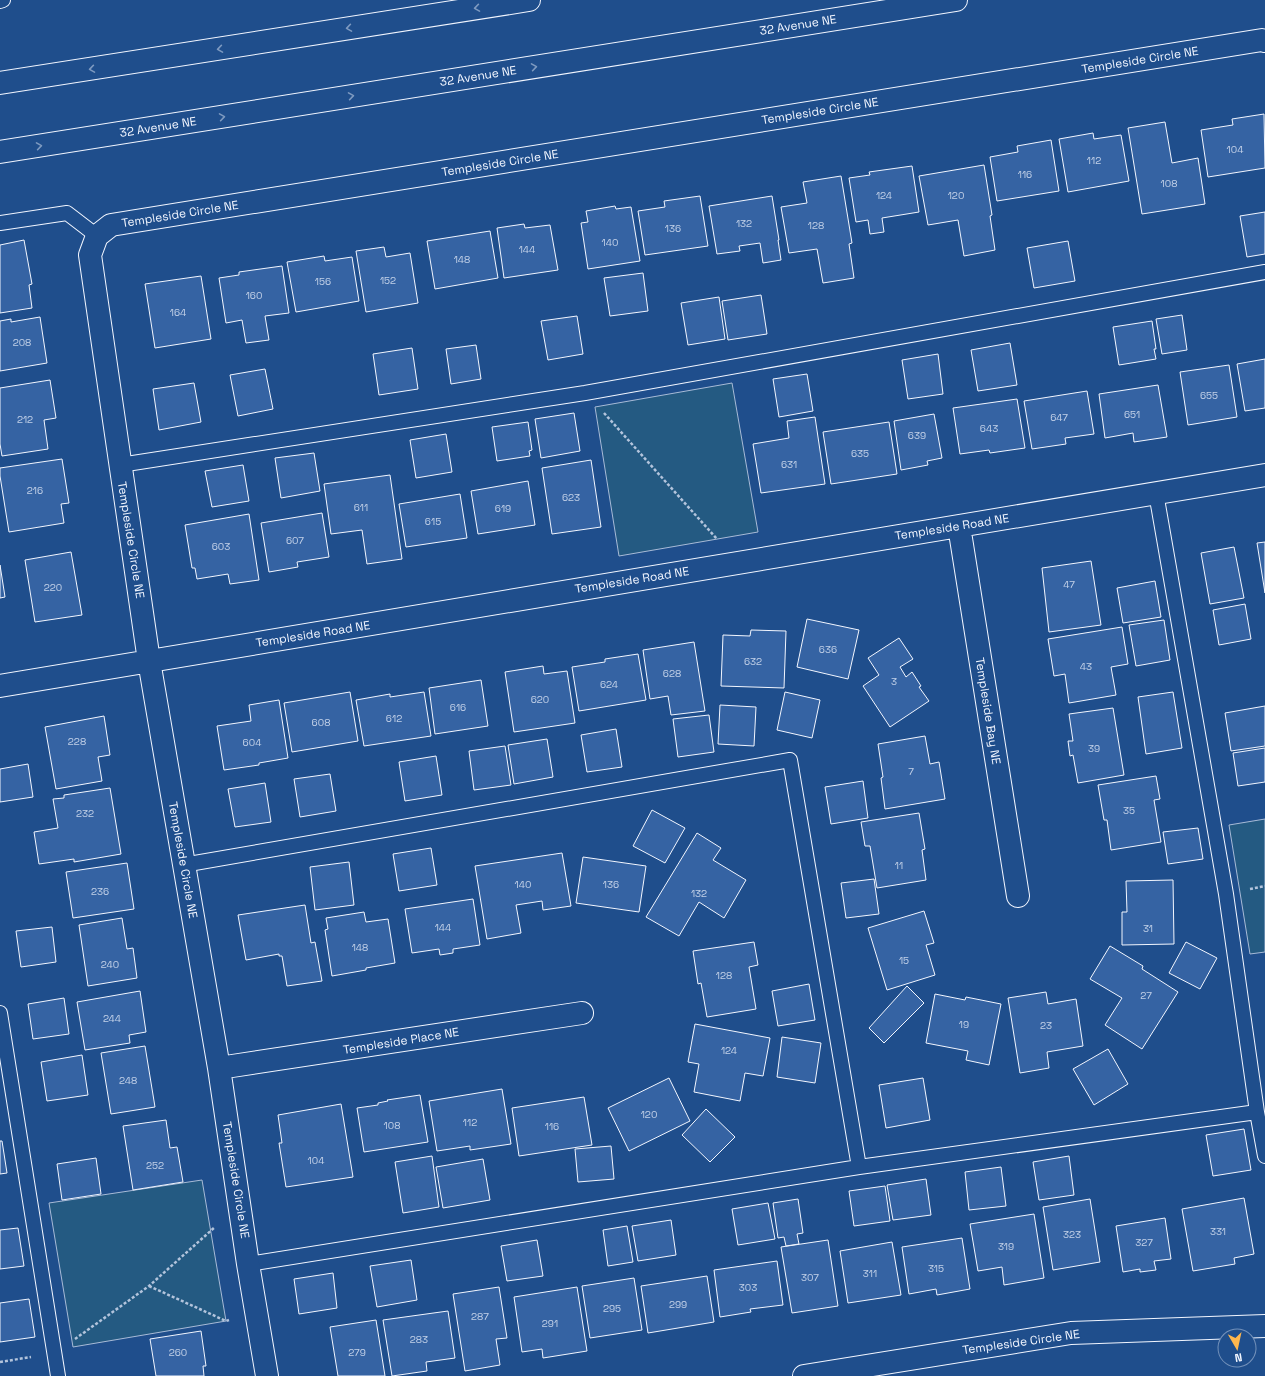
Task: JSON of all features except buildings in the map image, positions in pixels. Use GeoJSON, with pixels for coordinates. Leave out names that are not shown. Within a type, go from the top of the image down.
{"type":"FeatureCollection","features":[{"type":"Feature","properties":{"kind":"street"},"geometry":{"type":"LineString","coordinates":[[0,83],[529,0]]}},
{"type":"Feature","properties":{"kind":"street","name":"32 Avenue NE"},"geometry":{"type":"LineString","coordinates":[[0,152],[956,0]]}},
{"type":"Feature","properties":{"kind":"street","name":"Templeside Circle NE"},"geometry":{"type":"LineString","coordinates":[[267,1376],[258,1315],[248,1264],[243,1222],[219,1068],[149,661],[90,255],[97,236],[111,225],[1247,42],[1265,41]]}},
{"type":"Feature","properties":{"kind":"street","name":"Templeside Road NE"},"geometry":{"type":"LineString","coordinates":[[0,686],[1265,475]]}},
{"type":"Feature","properties":{"kind":"street","name":"Templeside Bay NE"},"geometry":{"type":"LineString","coordinates":[[959,526],[1018,896]]}},
{"type":"Feature","properties":{"kind":"street","name":"Templeside Place NE"},"geometry":{"type":"LineString","coordinates":[[219,1068],[582,1013]]}},
{"type":"Feature","properties":{"kind":"street","name":"Templeside Circle NE"},"geometry":{"type":"LineString","coordinates":[[804,1376],[1071,1333],[1265,1326]]}},
{"type":"Feature","properties":{"kind":"lane"},"geometry":{"type":"LineString","coordinates":[[0,223],[67,213],[97,236]]}},
{"type":"Feature","properties":{"kind":"lane"},"geometry":{"type":"LineString","coordinates":[[120,465],[586,393],[1265,272]]}},
{"type":"Feature","properties":{"kind":"lane"},"geometry":{"type":"LineString","coordinates":[[1156,493],[1226,894],[1257,1112],[1265,1156]]}},
{"type":"Feature","properties":{"kind":"lane"},"geometry":{"type":"LineString","coordinates":[[184,865],[790,760],[859,1167]]}},
{"type":"Feature","properties":{"kind":"lane"},"geometry":{"type":"LineString","coordinates":[[0,1013],[58,1376]]}},
{"type":"Feature","properties":{"kind":"lane"},"geometry":{"type":"LineString","coordinates":[[248,1264],[859,1167],[1257,1112]]}},
{"type":"Feature","properties":{"kind":"path"},"geometry":{"type":"LineString","coordinates":[[586,393],[739,563]]}},
{"type":"Feature","properties":{"kind":"path"},"geometry":{"type":"LineString","coordinates":[[0,1362],[54,1354],[149,1286],[215,1228],[243,1222]]}},
{"type":"Feature","properties":{"kind":"path"},"geometry":{"type":"LineString","coordinates":[[149,1286],[226,1321],[258,1315]]}},
{"type":"Feature","properties":{"kind":"shaded area"},"geometry":{"type":"Polygon","coordinates":[[[732,383],[758,532],[619,556],[595,407],[732,383]]]}},
{"type":"Feature","properties":{"kind":"shaded area"},"geometry":{"type":"Polygon","coordinates":[[[1265,819],[1265,952],[1250,954],[1229,825],[1265,819]]]}},
{"type":"Feature","properties":{"kind":"shaded area"},"geometry":{"type":"Polygon","coordinates":[[[202,1180],[226,1321],[73,1347],[49,1203],[202,1180]]]}}]}
